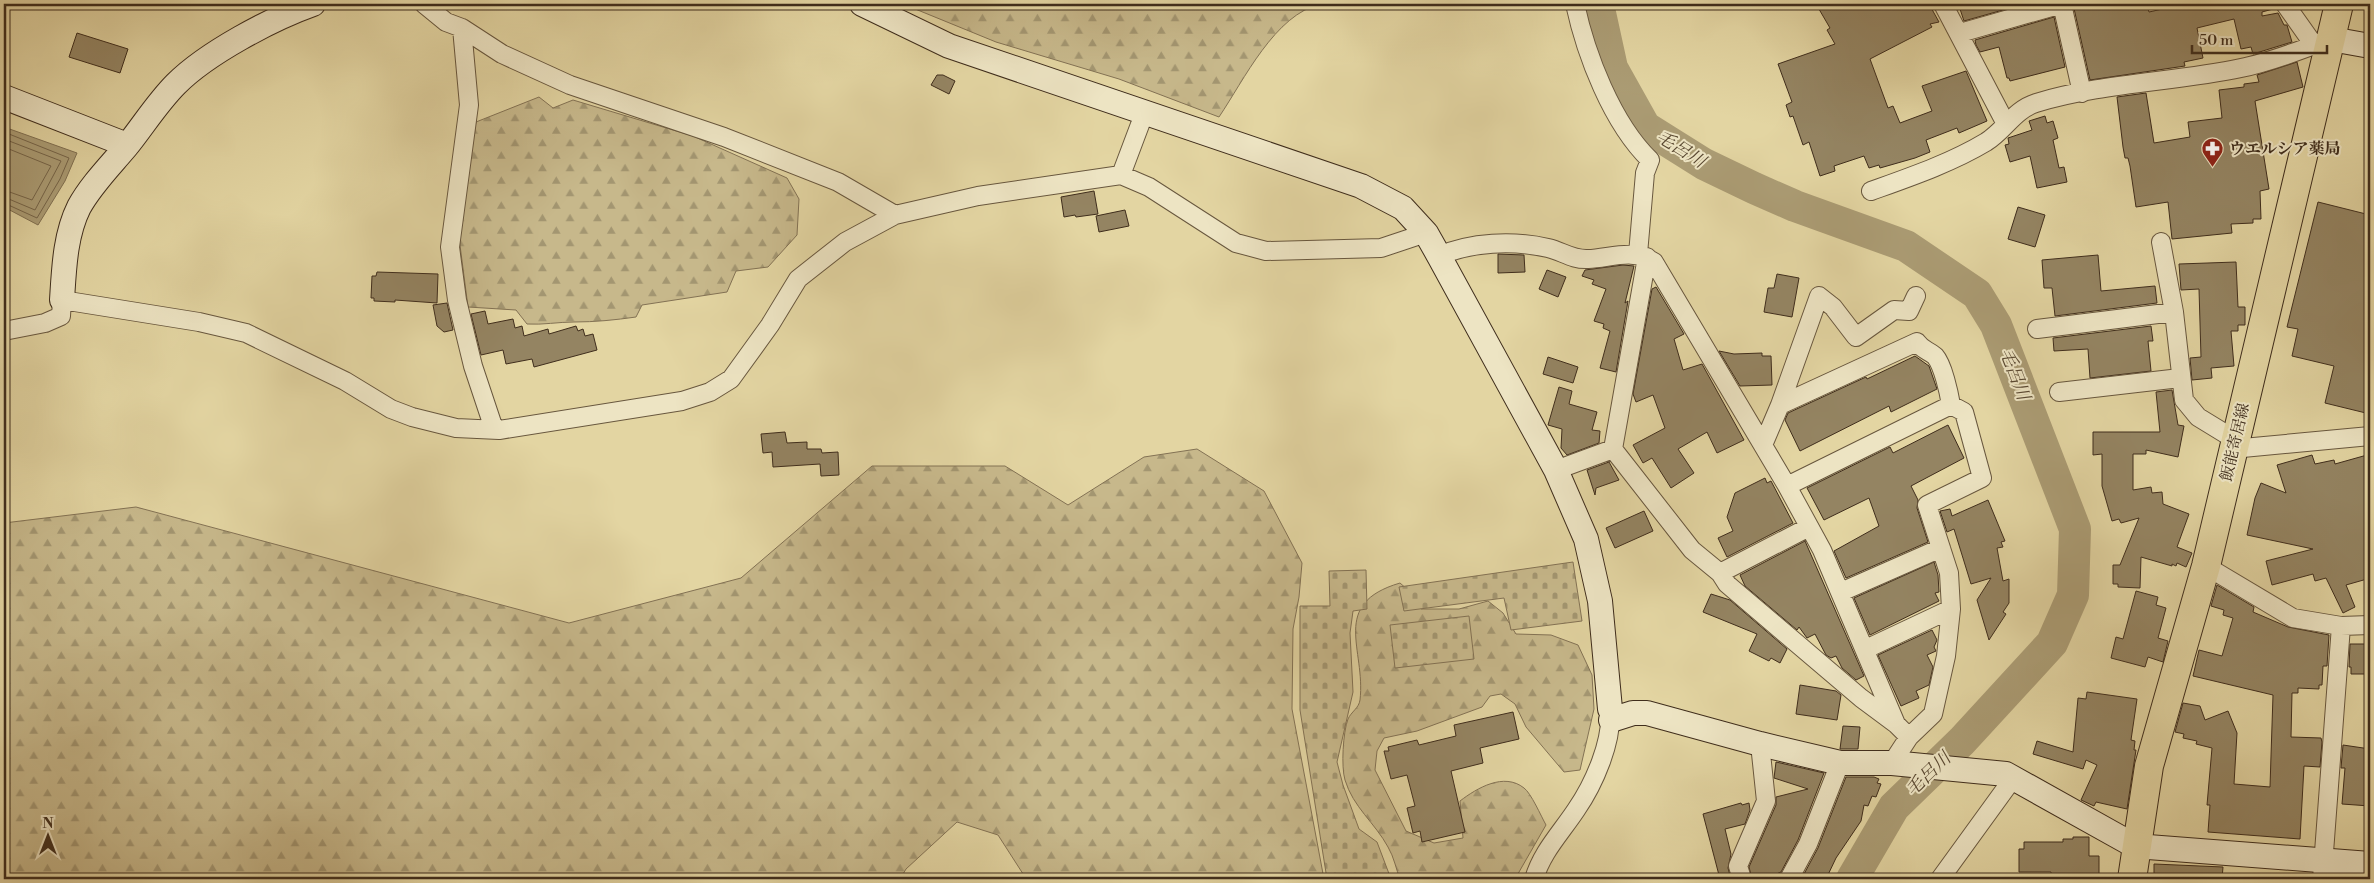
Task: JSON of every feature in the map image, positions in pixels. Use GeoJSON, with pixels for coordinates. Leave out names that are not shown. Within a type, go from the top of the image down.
{"type":"FeatureCollection","features":[{"type":"Feature","properties":{"kind":"main road","name":"飯能寄居線"},"geometry":{"type":"LineString","coordinates":[[2132,879],[2135,846],[2149,766],[2206,566],[2323,42],[2339,4]]}},
{"type":"Feature","properties":{"kind":"street"},"geometry":{"type":"LineString","coordinates":[[4,331],[45,323],[61,316],[65,255],[80,206],[176,84],[201,63],[266,26],[313,4]]}},
{"type":"Feature","properties":{"kind":"street"},"geometry":{"type":"LineString","coordinates":[[424,4],[446,22],[462,28],[502,54],[570,84],[724,138],[838,182],[894,215]]}},
{"type":"Feature","properties":{"kind":"street"},"geometry":{"type":"LineString","coordinates":[[862,4],[949,46],[1144,114],[1361,186],[1402,208],[1426,233],[1556,470],[1586,539],[1600,601],[1610,714],[1606,750],[1577,809],[1540,861],[1534,879]]}},
{"type":"Feature","properties":{"kind":"street"},"geometry":{"type":"LineString","coordinates":[[1575,4],[1588,51],[1608,99],[1640,150],[1650,160],[1645,173],[1643,256],[1613,449],[1692,550],[1720,573],[1734,590],[1861,698],[1896,724],[1909,737]]}},
{"type":"Feature","properties":{"kind":"street"},"geometry":{"type":"LineString","coordinates":[[1943,4],[1960,33],[2006,124]]}},
{"type":"Feature","properties":{"kind":"street"},"geometry":{"type":"LineString","coordinates":[[1960,33],[2062,4],[2082,93]]}},
{"type":"Feature","properties":{"kind":"street"},"geometry":{"type":"LineString","coordinates":[[2285,4],[2323,42]]}},
{"type":"Feature","properties":{"kind":"street"},"geometry":{"type":"LineString","coordinates":[[462,28],[469,105],[450,247],[457,300],[473,366],[494,429]]}},
{"type":"Feature","properties":{"kind":"street"},"geometry":{"type":"LineString","coordinates":[[1871,191],[1916,174],[1984,143],[1995,136],[2026,107],[2082,93],[2242,68],[2323,42],[2370,46]]}},
{"type":"Feature","properties":{"kind":"street"},"geometry":{"type":"LineString","coordinates":[[4,97],[127,145]]}},
{"type":"Feature","properties":{"kind":"street"},"geometry":{"type":"LineString","coordinates":[[1120,175],[1144,114]]}},
{"type":"Feature","properties":{"kind":"street"},"geometry":{"type":"LineString","coordinates":[[62,300],[199,322],[246,333],[405,414],[456,428],[494,429],[682,401],[710,392],[731,379],[770,326],[798,280],[845,242],[894,215],[978,196],[1120,175],[1149,187],[1236,243],[1266,252],[1382,248],[1426,233]]}},
{"type":"Feature","properties":{"kind":"street"},"geometry":{"type":"LineString","coordinates":[[2160,242],[2174,312],[2184,400],[2198,417],[2233,444],[2370,436]]}},
{"type":"Feature","properties":{"kind":"street"},"geometry":{"type":"LineString","coordinates":[[1439,256],[1460,247],[1494,244],[1535,245],[1551,248],[1570,258],[1588,259],[1610,255],[1643,256],[1654,262],[1787,486],[1809,527],[1866,648],[1896,724]]}},
{"type":"Feature","properties":{"kind":"street"},"geometry":{"type":"LineString","coordinates":[[1763,445],[1780,406],[1819,296],[1832,306],[1856,337],[1894,310],[1909,311],[1916,296]]}},
{"type":"Feature","properties":{"kind":"street"},"geometry":{"type":"LineString","coordinates":[[2037,329],[2174,312]]}},
{"type":"Feature","properties":{"kind":"street"},"geometry":{"type":"LineString","coordinates":[[1780,406],[1917,342],[1921,348],[1936,357],[1948,388],[1951,405]]}},
{"type":"Feature","properties":{"kind":"street"},"geometry":{"type":"LineString","coordinates":[[2059,392],[2180,378]]}},
{"type":"Feature","properties":{"kind":"street"},"geometry":{"type":"LineString","coordinates":[[1787,486],[1951,405]]}},
{"type":"Feature","properties":{"kind":"street"},"geometry":{"type":"LineString","coordinates":[[1900,764],[1909,737],[1933,714],[1946,656],[1951,609],[1949,573],[1927,505],[1982,478],[1964,412],[1951,405]]}},
{"type":"Feature","properties":{"kind":"street"},"geometry":{"type":"LineString","coordinates":[[1556,470],[1613,449]]}},
{"type":"Feature","properties":{"kind":"street"},"geometry":{"type":"LineString","coordinates":[[1720,573],[1809,527]]}},
{"type":"Feature","properties":{"kind":"street"},"geometry":{"type":"LineString","coordinates":[[1841,592],[1941,548]]}},
{"type":"Feature","properties":{"kind":"street"},"geometry":{"type":"LineString","coordinates":[[2206,566],[2293,618],[2341,626],[2370,624]]}},
{"type":"Feature","properties":{"kind":"street"},"geometry":{"type":"LineString","coordinates":[[1866,648],[1951,609]]}},
{"type":"Feature","properties":{"kind":"street"},"geometry":{"type":"LineString","coordinates":[[2323,870],[2341,626]]}},
{"type":"Feature","properties":{"kind":"street"},"geometry":{"type":"LineString","coordinates":[[1610,714],[1647,713],[1760,744],[1840,762],[1900,764],[2005,775],[2135,846],[2323,870],[2370,864]]}},
{"type":"Feature","properties":{"kind":"street"},"geometry":{"type":"LineString","coordinates":[[1742,879],[1738,866],[1766,801],[1760,744]]}},
{"type":"Feature","properties":{"kind":"street"},"geometry":{"type":"LineString","coordinates":[[1789,879],[1808,844],[1840,762]]}},
{"type":"Feature","properties":{"kind":"street"},"geometry":{"type":"LineString","coordinates":[[1940,879],[2005,775]]}},
{"type":"Feature","properties":{"kind":"green space"},"geometry":{"type":"Polygon","coordinates":[[[903,4],[1321,4],[1304,10],[1275,34],[1262,50],[1219,117],[1119,79],[996,42],[903,4]]]}},
{"type":"Feature","properties":{"kind":"green space"},"geometry":{"type":"Polygon","coordinates":[[[539,97],[553,108],[573,100],[693,136],[787,178],[799,199],[797,235],[768,267],[736,271],[727,292],[642,305],[636,317],[527,324],[516,310],[468,307],[457,222],[476,122],[539,97]]]}},
{"type":"Feature","properties":{"kind":"green space"},"geometry":{"type":"Polygon","coordinates":[[[1197,449],[1264,491],[1302,563],[1299,597],[1293,629],[1292,709],[1324,879],[1086,879],[1085,876],[1025,877],[998,835],[957,822],[906,869],[900,879],[4,879],[4,523],[136,507],[569,623],[741,578],[872,466],[1005,466],[1068,505],[1144,457],[1197,449]]]}},
{"type":"Feature","properties":{"kind":"green space"},"geometry":{"type":"Polygon","coordinates":[[[1573,562],[1582,621],[1511,630],[1504,598],[1404,611],[1399,587],[1573,562]]]}},
{"type":"Feature","properties":{"kind":"green space"},"geometry":{"type":"Polygon","coordinates":[[[1366,570],[1367,609],[1353,611],[1350,633],[1353,692],[1337,762],[1359,829],[1377,842],[1391,879],[1327,879],[1300,710],[1300,606],[1330,606],[1329,571],[1366,570]]]}},
{"type":"Feature","properties":{"kind":"green space"},"geometry":{"type":"Polygon","coordinates":[[[1400,583],[1408,590],[1421,609],[1459,609],[1488,601],[1503,613],[1516,634],[1551,635],[1578,645],[1592,675],[1594,709],[1580,770],[1564,772],[1526,727],[1515,704],[1501,694],[1490,696],[1482,707],[1417,731],[1384,738],[1377,751],[1375,770],[1406,831],[1434,843],[1463,838],[1460,801],[1474,791],[1491,784],[1508,781],[1524,788],[1533,800],[1546,825],[1515,879],[1400,879],[1383,838],[1353,798],[1345,780],[1343,750],[1345,732],[1348,719],[1360,700],[1361,681],[1356,630],[1358,616],[1365,603],[1378,592],[1400,583]]]}},
{"type":"Feature","properties":{"kind":"green space"},"geometry":{"type":"Polygon","coordinates":[[[1469,616],[1474,659],[1395,668],[1390,625],[1469,616]]]}},
{"type":"Feature","properties":{"kind":"water"},"geometry":{"type":"Polygon","coordinates":[[[4,127],[77,153],[65,181],[38,225],[4,207],[4,127]]]}},
{"type":"Feature","properties":{"kind":"building"},"geometry":{"type":"Polygon","coordinates":[[[1816,4],[1929,4],[1939,22],[1930,24],[1932,27],[1870,59],[1888,108],[1893,106],[1900,123],[1932,111],[1922,86],[1966,71],[1987,121],[1959,133],[1957,128],[1926,140],[1930,152],[1915,158],[1880,168],[1879,165],[1869,168],[1864,156],[1834,166],[1835,171],[1820,176],[1809,142],[1803,145],[1793,116],[1790,117],[1786,105],[1792,102],[1778,64],[1835,44],[1827,30],[1830,28],[1816,4]]]}},
{"type":"Feature","properties":{"kind":"building"},"geometry":{"type":"Polygon","coordinates":[[[1969,4],[2024,4],[1964,21],[1959,6],[1969,4]]]}},
{"type":"Feature","properties":{"kind":"building"},"geometry":{"type":"Polygon","coordinates":[[[2073,4],[2147,4],[2149,12],[2185,4],[2273,4],[2273,9],[2262,12],[2262,16],[2278,13],[2284,25],[2287,25],[2292,42],[2253,54],[2251,47],[2241,49],[2234,19],[2197,28],[2203,58],[2184,62],[2185,66],[2090,80],[2073,4]]]}},
{"type":"Feature","properties":{"kind":"building"},"geometry":{"type":"Polygon","coordinates":[[[2054,17],[2065,67],[2010,81],[2007,78],[1999,47],[1980,52],[1976,45],[1975,40],[2054,17]]]}},
{"type":"Feature","properties":{"kind":"building"},"geometry":{"type":"Polygon","coordinates":[[[77,33],[128,49],[120,73],[69,57],[77,33]]]}},
{"type":"Feature","properties":{"kind":"building"},"geometry":{"type":"Polygon","coordinates":[[[2297,62],[2303,87],[2255,101],[2269,189],[2260,191],[2261,219],[2253,219],[2253,223],[2231,224],[2232,233],[2172,239],[2168,202],[2136,207],[2130,166],[2128,158],[2125,158],[2123,147],[2117,97],[2146,93],[2154,143],[2190,137],[2188,122],[2222,118],[2219,90],[2244,87],[2244,84],[2259,82],[2257,75],[2297,62]]]}},
{"type":"Feature","properties":{"kind":"building"},"geometry":{"type":"Polygon","coordinates":[[[937,75],[943,75],[955,81],[949,94],[931,85],[937,75]]]}},
{"type":"Feature","properties":{"kind":"building"},"geometry":{"type":"Polygon","coordinates":[[[2045,116],[2047,123],[2053,121],[2058,138],[2053,140],[2059,168],[2064,167],[2067,182],[2037,188],[2030,156],[2010,162],[2005,145],[2009,144],[2008,138],[2032,130],[2029,121],[2045,116]]]}},
{"type":"Feature","properties":{"kind":"building"},"geometry":{"type":"Polygon","coordinates":[[[1094,191],[1098,214],[1064,217],[1061,197],[1094,191]]]}},
{"type":"Feature","properties":{"kind":"building"},"geometry":{"type":"Polygon","coordinates":[[[2318,202],[2370,215],[2370,414],[2325,403],[2334,366],[2292,356],[2298,329],[2287,327],[2318,202]]]}},
{"type":"Feature","properties":{"kind":"building"},"geometry":{"type":"Polygon","coordinates":[[[2018,207],[2045,215],[2035,247],[2008,239],[2018,207]]]}},
{"type":"Feature","properties":{"kind":"building"},"geometry":{"type":"Polygon","coordinates":[[[1125,210],[1129,226],[1099,232],[1096,216],[1125,210]]]}},
{"type":"Feature","properties":{"kind":"building"},"geometry":{"type":"Polygon","coordinates":[[[1498,254],[1524,255],[1525,272],[1498,273],[1498,254]]]}},
{"type":"Feature","properties":{"kind":"building"},"geometry":{"type":"Polygon","coordinates":[[[2098,255],[2101,291],[2155,286],[2157,303],[2055,316],[2052,288],[2044,288],[2042,260],[2098,255]]]}},
{"type":"Feature","properties":{"kind":"building"},"geometry":{"type":"Polygon","coordinates":[[[2236,262],[2238,307],[2245,307],[2245,325],[2238,325],[2238,331],[2231,331],[2234,366],[2211,368],[2212,378],[2192,380],[2190,358],[2201,357],[2199,289],[2181,290],[2179,264],[2236,262]]]}},
{"type":"Feature","properties":{"kind":"building"},"geometry":{"type":"Polygon","coordinates":[[[1623,265],[1634,266],[1625,303],[1628,301],[1616,372],[1600,368],[1610,331],[1603,328],[1604,324],[1594,321],[1606,289],[1592,284],[1594,280],[1582,276],[1585,270],[1623,265]]]}},
{"type":"Feature","properties":{"kind":"building"},"geometry":{"type":"Polygon","coordinates":[[[1547,270],[1566,277],[1558,297],[1539,289],[1547,270]]]}},
{"type":"Feature","properties":{"kind":"building"},"geometry":{"type":"Polygon","coordinates":[[[377,272],[438,274],[437,303],[395,300],[395,302],[374,301],[374,298],[371,298],[372,276],[376,276],[377,272]]]}},
{"type":"Feature","properties":{"kind":"building"},"geometry":{"type":"Polygon","coordinates":[[[1777,274],[1799,278],[1792,317],[1764,312],[1768,288],[1774,288],[1777,274]]]}},
{"type":"Feature","properties":{"kind":"building"},"geometry":{"type":"Polygon","coordinates":[[[1656,287],[1684,334],[1674,339],[1683,370],[1702,364],[1744,440],[1717,453],[1707,432],[1678,449],[1694,473],[1671,488],[1652,458],[1643,463],[1633,445],[1665,428],[1653,395],[1636,402],[1633,394],[1652,289],[1656,287]]]}},
{"type":"Feature","properties":{"kind":"building"},"geometry":{"type":"Polygon","coordinates":[[[447,303],[453,330],[444,332],[437,326],[433,305],[447,303]]]}},
{"type":"Feature","properties":{"kind":"building"},"geometry":{"type":"Polygon","coordinates":[[[485,311],[488,324],[513,319],[515,328],[522,326],[524,336],[548,329],[549,334],[576,326],[578,331],[583,329],[585,336],[593,334],[597,350],[534,367],[532,359],[506,364],[503,350],[481,355],[471,314],[485,311]]]}},
{"type":"Feature","properties":{"kind":"building"},"geometry":{"type":"Polygon","coordinates":[[[2151,326],[2153,341],[2148,341],[2151,371],[2090,378],[2088,349],[2054,351],[2053,338],[2151,326]]]}},
{"type":"Feature","properties":{"kind":"building"},"geometry":{"type":"Polygon","coordinates":[[[1719,351],[1734,354],[1762,353],[1762,356],[1771,356],[1772,385],[1740,386],[1719,351]]]}},
{"type":"Feature","properties":{"kind":"building"},"geometry":{"type":"Polygon","coordinates":[[[1915,356],[1929,366],[1937,389],[1891,412],[1889,406],[1800,451],[1785,420],[1788,413],[1915,356]]]}},
{"type":"Feature","properties":{"kind":"building"},"geometry":{"type":"Polygon","coordinates":[[[1548,357],[1578,367],[1573,383],[1543,374],[1548,357]]]}},
{"type":"Feature","properties":{"kind":"building"},"geometry":{"type":"Polygon","coordinates":[[[1559,387],[1572,391],[1569,404],[1597,412],[1592,430],[1600,431],[1599,443],[1567,455],[1561,448],[1562,429],[1548,425],[1559,387]]]}},
{"type":"Feature","properties":{"kind":"building"},"geometry":{"type":"Polygon","coordinates":[[[2172,390],[2178,425],[2184,426],[2178,457],[2146,450],[2146,454],[2133,454],[2133,490],[2151,487],[2152,493],[2162,492],[2163,504],[2189,514],[2177,547],[2192,553],[2186,567],[2177,563],[2176,566],[2172,564],[2172,566],[2141,557],[2140,588],[2118,587],[2118,584],[2113,584],[2113,565],[2120,565],[2139,518],[2121,523],[2119,519],[2112,521],[2102,486],[2102,454],[2093,455],[2093,432],[2160,432],[2156,392],[2172,390]]]}},
{"type":"Feature","properties":{"kind":"building"},"geometry":{"type":"Polygon","coordinates":[[[1948,425],[1964,458],[1911,486],[1918,500],[1917,508],[1928,542],[1846,578],[1834,551],[1879,526],[1869,498],[1824,520],[1807,488],[1890,447],[1893,453],[1948,425]]]}},
{"type":"Feature","properties":{"kind":"building"},"geometry":{"type":"Polygon","coordinates":[[[785,432],[787,443],[807,442],[807,449],[821,449],[822,453],[838,452],[839,475],[821,476],[820,464],[773,467],[772,452],[763,453],[761,434],[785,432]]]}},
{"type":"Feature","properties":{"kind":"building"},"geometry":{"type":"Polygon","coordinates":[[[2312,455],[2315,464],[2334,460],[2335,464],[2367,455],[2370,465],[2370,570],[2365,572],[2367,579],[2346,585],[2355,607],[2343,613],[2326,578],[2315,581],[2313,574],[2272,585],[2266,561],[2313,549],[2247,535],[2255,498],[2261,483],[2286,493],[2277,465],[2312,455]]]}},
{"type":"Feature","properties":{"kind":"building"},"geometry":{"type":"Polygon","coordinates":[[[1609,462],[1619,480],[1596,488],[1595,495],[1587,470],[1609,462]]]}},
{"type":"Feature","properties":{"kind":"building"},"geometry":{"type":"Polygon","coordinates":[[[1765,478],[1767,483],[1771,481],[1793,523],[1727,557],[1718,538],[1733,531],[1727,517],[1735,493],[1765,478]]]}},
{"type":"Feature","properties":{"kind":"building"},"geometry":{"type":"Polygon","coordinates":[[[1988,500],[2005,541],[2001,542],[2003,547],[1997,548],[2003,581],[2009,579],[2009,603],[2003,612],[2006,614],[1989,640],[1977,600],[1991,578],[1971,584],[1954,529],[1947,532],[1940,511],[1950,509],[1952,516],[1988,500]]]}},
{"type":"Feature","properties":{"kind":"building"},"geometry":{"type":"Polygon","coordinates":[[[1644,511],[1653,531],[1615,548],[1606,528],[1644,511]]]}},
{"type":"Feature","properties":{"kind":"building"},"geometry":{"type":"Polygon","coordinates":[[[1805,541],[1864,676],[1856,680],[1842,668],[1836,656],[1831,658],[1826,655],[1815,634],[1807,638],[1799,627],[1797,630],[1745,586],[1740,575],[1805,541]]]}},
{"type":"Feature","properties":{"kind":"building"},"geometry":{"type":"Polygon","coordinates":[[[1934,562],[1938,575],[1939,592],[1935,593],[1939,601],[1870,635],[1854,598],[1934,562]]]}},
{"type":"Feature","properties":{"kind":"building"},"geometry":{"type":"Polygon","coordinates":[[[2217,585],[2254,607],[2253,612],[2288,627],[2329,635],[2327,666],[2323,666],[2322,685],[2319,685],[2319,689],[2298,688],[2298,693],[2292,693],[2291,737],[2321,738],[2322,742],[2320,767],[2304,766],[2300,839],[2208,832],[2210,805],[2207,805],[2212,748],[2196,744],[2197,741],[2183,738],[2184,734],[2175,732],[2183,703],[2200,706],[2205,720],[2228,711],[2237,733],[2234,784],[2270,787],[2273,695],[2193,676],[2199,650],[2222,656],[2233,618],[2223,615],[2224,610],[2211,606],[2217,585]]]}},
{"type":"Feature","properties":{"kind":"building"},"geometry":{"type":"Polygon","coordinates":[[[2136,591],[2158,597],[2156,605],[2166,608],[2158,638],[2168,641],[2163,662],[2148,657],[2145,667],[2111,658],[2116,637],[2123,639],[2136,591]]]}},
{"type":"Feature","properties":{"kind":"building"},"geometry":{"type":"Polygon","coordinates":[[[1711,594],[1730,600],[1787,649],[1780,663],[1771,658],[1769,661],[1749,651],[1757,634],[1703,612],[1711,594]]]}},
{"type":"Feature","properties":{"kind":"building"},"geometry":{"type":"Polygon","coordinates":[[[1932,630],[1937,640],[1934,647],[1936,651],[1927,655],[1933,667],[1929,685],[1916,691],[1919,698],[1901,706],[1878,655],[1932,630]]]}},
{"type":"Feature","properties":{"kind":"building"},"geometry":{"type":"Polygon","coordinates":[[[2350,644],[2370,644],[2370,674],[2351,674],[2351,667],[2349,667],[2350,644]]]}},
{"type":"Feature","properties":{"kind":"building"},"geometry":{"type":"Polygon","coordinates":[[[1800,685],[1836,691],[1841,695],[1837,720],[1796,714],[1800,685]]]}},
{"type":"Feature","properties":{"kind":"building"},"geometry":{"type":"Polygon","coordinates":[[[2087,692],[2137,699],[2131,740],[2135,741],[2134,750],[2136,750],[2127,809],[2096,802],[2094,806],[2081,800],[2097,765],[2086,760],[2083,769],[2033,754],[2037,741],[2073,752],[2078,698],[2086,699],[2087,692]]]}},
{"type":"Feature","properties":{"kind":"building"},"geometry":{"type":"Polygon","coordinates":[[[1513,712],[1519,739],[1480,748],[1483,763],[1451,771],[1465,832],[1422,842],[1420,831],[1413,833],[1407,808],[1415,806],[1407,775],[1391,779],[1384,751],[1389,751],[1388,747],[1417,740],[1419,745],[1456,736],[1454,725],[1513,712]]]}},
{"type":"Feature","properties":{"kind":"building"},"geometry":{"type":"Polygon","coordinates":[[[1843,726],[1860,727],[1858,749],[1840,749],[1843,726]]]}},
{"type":"Feature","properties":{"kind":"building"},"geometry":{"type":"Polygon","coordinates":[[[2343,745],[2370,749],[2370,806],[2342,804],[2345,768],[2341,768],[2343,745]]]}},
{"type":"Feature","properties":{"kind":"building"},"geometry":{"type":"Polygon","coordinates":[[[1776,762],[1824,773],[1798,840],[1781,872],[1774,875],[1775,879],[1752,879],[1749,867],[1776,805],[1776,797],[1808,789],[1774,778],[1776,762]]]}},
{"type":"Feature","properties":{"kind":"building"},"geometry":{"type":"Polygon","coordinates":[[[1846,777],[1874,777],[1879,779],[1877,783],[1881,784],[1876,797],[1872,796],[1868,806],[1864,805],[1861,821],[1836,858],[1826,879],[1814,879],[1804,874],[1818,848],[1846,777]]]}},
{"type":"Feature","properties":{"kind":"building"},"geometry":{"type":"Polygon","coordinates":[[[1741,803],[1742,805],[1749,803],[1750,810],[1745,824],[1725,829],[1731,854],[1728,868],[1731,879],[1720,879],[1703,814],[1741,803]]]}},
{"type":"Feature","properties":{"kind":"building"},"geometry":{"type":"Polygon","coordinates":[[[2073,837],[2089,837],[2089,856],[2099,856],[2099,879],[2051,879],[2051,872],[2019,872],[2019,849],[2024,849],[2024,842],[2063,842],[2063,839],[2073,839],[2073,837]]]}},
{"type":"Feature","properties":{"kind":"building"},"geometry":{"type":"Polygon","coordinates":[[[2154,864],[2223,867],[2222,879],[2154,879],[2154,864]]]}},
{"type":"Feature","properties":{"kind":"waterway","name":"毛呂川"},"geometry":{"type":"LineString","coordinates":[[1598,4],[1612,68],[1645,127],[1704,164],[1754,188],[1795,206],[1906,246],[1977,294],[1996,325],[2075,529],[2073,595],[2052,643],[1962,741],[1894,807],[1852,879]]}},
{"type":"Feature","properties":{"kind":"place","name":"ウエルシア薬局"},"geometry":{"type":"Point","coordinates":[2213,167]}}]}
